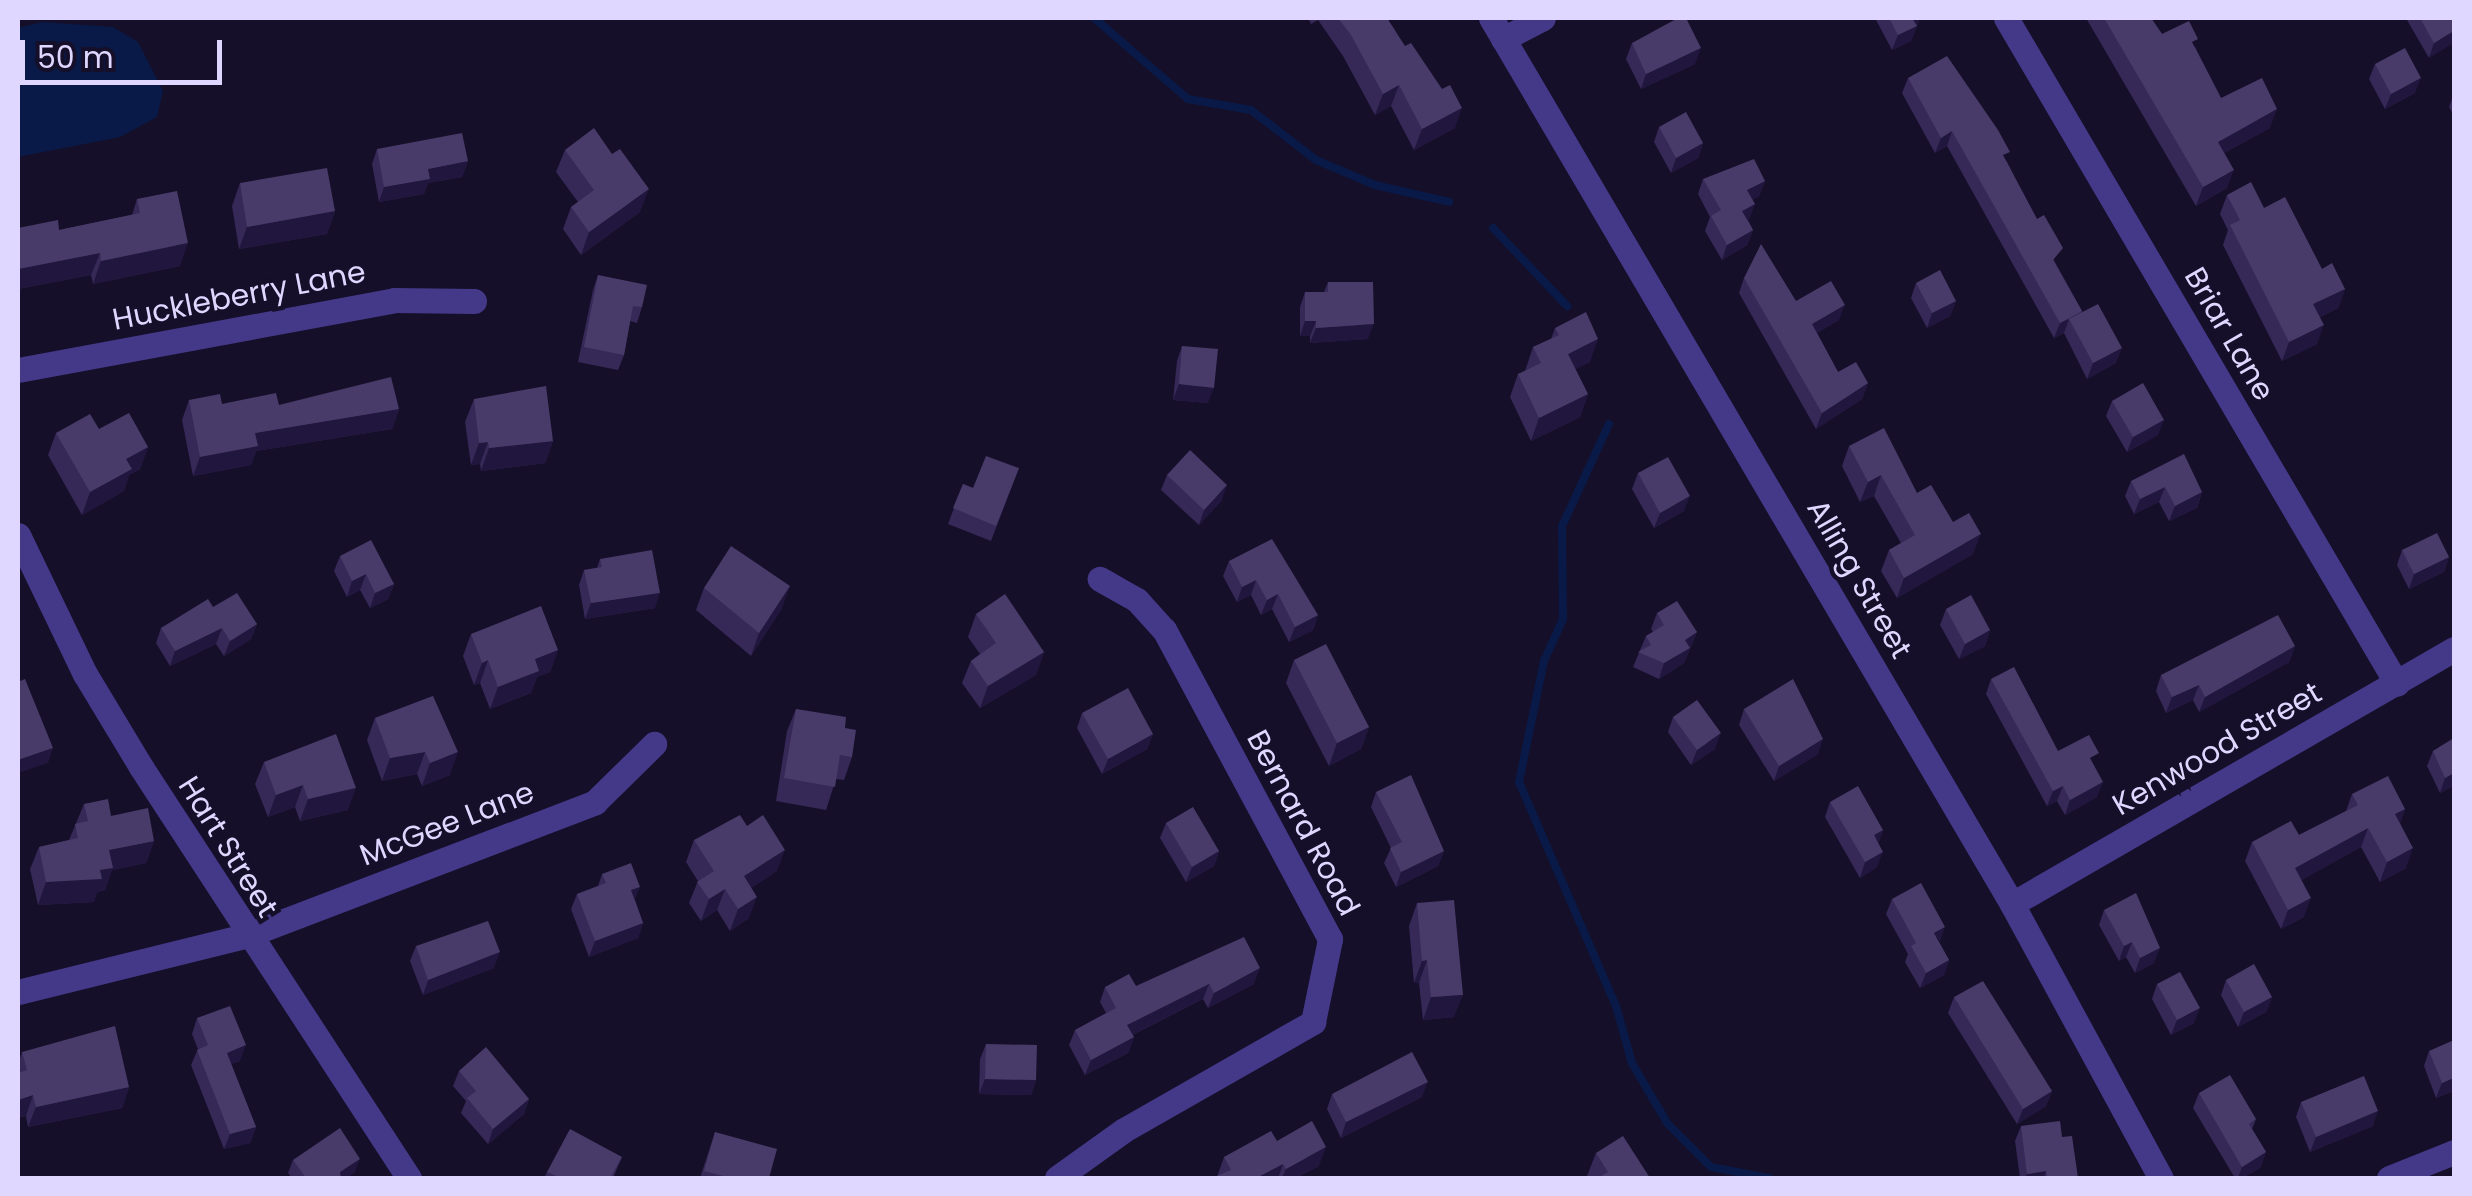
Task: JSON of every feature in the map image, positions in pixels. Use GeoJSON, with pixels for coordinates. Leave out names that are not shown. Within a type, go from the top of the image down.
{"type":"FeatureCollection","features":[{"type":"Feature","properties":{"kind":"street"},"geometry":{"type":"LineString","coordinates":[[1497,28],[1543,18]]}},
{"type":"Feature","properties":{"kind":"street","name":"Briar Lane"},"geometry":{"type":"LineString","coordinates":[[2006,18],[2397,684]]}},
{"type":"Feature","properties":{"kind":"street","name":"Alling Street"},"geometry":{"type":"LineString","coordinates":[[1497,28],[2012,904],[2161,1178]]}},
{"type":"Feature","properties":{"kind":"street","name":"Huckleberry Lane"},"geometry":{"type":"LineString","coordinates":[[18,370],[394,300],[474,301]]}},
{"type":"Feature","properties":{"kind":"street","name":"Hart Street"},"geometry":{"type":"LineString","coordinates":[[18,535],[85,674],[245,936],[409,1178]]}},
{"type":"Feature","properties":{"kind":"street","name":"Bernard Road"},"geometry":{"type":"LineString","coordinates":[[1057,1178],[1124,1130],[1313,1022],[1330,940],[1164,630],[1136,600],[1100,578]]}},
{"type":"Feature","properties":{"kind":"street","name":"Kenwood Street"},"geometry":{"type":"LineString","coordinates":[[2012,904],[2454,649]]}},
{"type":"Feature","properties":{"kind":"street","name":"McGee Lane"},"geometry":{"type":"LineString","coordinates":[[18,992],[245,936],[595,802],[654,744]]}},
{"type":"Feature","properties":{"kind":"street"},"geometry":{"type":"LineString","coordinates":[[2388,1178],[2454,1152]]}},
{"type":"Feature","properties":{"kind":"water"},"geometry":{"type":"Polygon","coordinates":[[[43,22],[113,27],[138,42],[163,91],[157,117],[120,137],[18,157],[18,28],[43,22]]]}},
{"type":"Feature","properties":{"kind":"building"},"geometry":{"type":"Polygon","coordinates":[[[1338,18],[1387,18],[1405,46],[1411,43],[1442,89],[1450,85],[1462,108],[1422,129],[1399,85],[1383,94],[1338,18]]]}},
{"type":"Feature","properties":{"kind":"building"},"geometry":{"type":"Polygon","coordinates":[[[1678,18],[1686,18],[1701,48],[1646,74],[1632,43],[1678,18]]]}},
{"type":"Feature","properties":{"kind":"building"},"geometry":{"type":"Polygon","coordinates":[[[1889,18],[1912,18],[1917,26],[1898,35],[1889,18]]]}},
{"type":"Feature","properties":{"kind":"building"},"geometry":{"type":"Polygon","coordinates":[[[2104,18],[2151,18],[2162,34],[2189,21],[2198,39],[2192,42],[2221,98],[2262,78],[2277,109],[2218,142],[2234,170],[2203,187],[2104,18]]]}},
{"type":"Feature","properties":{"kind":"building"},"geometry":{"type":"Polygon","coordinates":[[[2420,18],[2454,18],[2454,31],[2434,43],[2420,18]]]}},
{"type":"Feature","properties":{"kind":"building"},"geometry":{"type":"Polygon","coordinates":[[[2405,48],[2421,78],[2391,94],[2375,64],[2405,48]]]}},
{"type":"Feature","properties":{"kind":"building"},"geometry":{"type":"Polygon","coordinates":[[[1947,56],[1998,130],[2010,152],[2003,155],[2037,219],[2044,215],[2063,248],[2053,260],[2082,311],[2060,323],[1952,131],[1941,138],[1908,78],[1947,56]]]}},
{"type":"Feature","properties":{"kind":"building"},"geometry":{"type":"Polygon","coordinates":[[[1686,112],[1703,143],[1676,158],[1659,127],[1686,112]]]}},
{"type":"Feature","properties":{"kind":"building"},"geometry":{"type":"Polygon","coordinates":[[[594,128],[612,154],[620,149],[649,189],[589,232],[571,207],[594,190],[565,150],[594,128]]]}},
{"type":"Feature","properties":{"kind":"building"},"geometry":{"type":"Polygon","coordinates":[[[462,133],[468,161],[428,169],[430,179],[384,187],[377,149],[462,133]]]}},
{"type":"Feature","properties":{"kind":"building"},"geometry":{"type":"Polygon","coordinates":[[[1754,159],[1765,181],[1747,190],[1755,204],[1742,211],[1753,230],[1727,245],[1711,216],[1721,210],[1703,179],[1754,159]]]}},
{"type":"Feature","properties":{"kind":"building"},"geometry":{"type":"Polygon","coordinates":[[[327,168],[335,211],[247,227],[240,183],[327,168]]]}},
{"type":"Feature","properties":{"kind":"building"},"geometry":{"type":"Polygon","coordinates":[[[2251,182],[2264,208],[2285,197],[2322,269],[2332,263],[2345,289],[2313,304],[2324,325],[2289,342],[2230,225],[2240,220],[2227,195],[2251,182]]]}},
{"type":"Feature","properties":{"kind":"building"},"geometry":{"type":"Polygon","coordinates":[[[177,191],[188,243],[101,261],[100,253],[18,269],[18,228],[58,220],[59,230],[140,213],[137,199],[177,191]]]}},
{"type":"Feature","properties":{"kind":"building"},"geometry":{"type":"Polygon","coordinates":[[[1761,244],[1796,301],[1831,281],[1845,305],[1812,324],[1838,372],[1856,362],[1868,383],[1822,413],[1744,278],[1761,244]]]}},
{"type":"Feature","properties":{"kind":"building"},"geometry":{"type":"Polygon","coordinates":[[[1940,270],[1956,301],[1932,313],[1916,283],[1940,270]]]}},
{"type":"Feature","properties":{"kind":"building"},"geometry":{"type":"Polygon","coordinates":[[[598,275],[647,285],[642,307],[633,306],[624,355],[584,347],[598,275]]]}},
{"type":"Feature","properties":{"kind":"building"},"geometry":{"type":"Polygon","coordinates":[[[1328,282],[1373,282],[1374,324],[1316,328],[1316,321],[1305,321],[1305,292],[1328,292],[1328,282]]]}},
{"type":"Feature","properties":{"kind":"building"},"geometry":{"type":"Polygon","coordinates":[[[2098,304],[2122,348],[2093,363],[2069,319],[2098,304]]]}},
{"type":"Feature","properties":{"kind":"building"},"geometry":{"type":"Polygon","coordinates":[[[1586,312],[1598,339],[1568,354],[1588,394],[1539,418],[1518,374],[1541,363],[1533,347],[1559,335],[1555,328],[1586,312]]]}},
{"type":"Feature","properties":{"kind":"building"},"geometry":{"type":"Polygon","coordinates":[[[1182,346],[1218,349],[1214,388],[1179,384],[1182,346]]]}},
{"type":"Feature","properties":{"kind":"building"},"geometry":{"type":"Polygon","coordinates":[[[391,377],[399,409],[255,433],[258,446],[200,457],[189,400],[220,394],[222,404],[276,393],[279,405],[391,377]]]}},
{"type":"Feature","properties":{"kind":"building"},"geometry":{"type":"Polygon","coordinates":[[[2143,383],[2164,420],[2133,437],[2112,401],[2143,383]]]}},
{"type":"Feature","properties":{"kind":"building"},"geometry":{"type":"Polygon","coordinates":[[[546,386],[553,441],[489,448],[488,442],[479,443],[474,399],[546,386]]]}},
{"type":"Feature","properties":{"kind":"building"},"geometry":{"type":"Polygon","coordinates":[[[129,413],[148,447],[126,459],[132,469],[90,492],[56,433],[90,414],[99,429],[129,413]]]}},
{"type":"Feature","properties":{"kind":"building"},"geometry":{"type":"Polygon","coordinates":[[[1884,428],[1917,493],[1931,485],[1953,522],[1969,513],[1981,534],[1904,578],[1889,550],[1915,535],[1881,475],[1868,482],[1849,446],[1884,428]]]}},
{"type":"Feature","properties":{"kind":"building"},"geometry":{"type":"Polygon","coordinates":[[[1190,450],[1227,485],[1204,510],[1167,475],[1190,450]]]}},
{"type":"Feature","properties":{"kind":"building"},"geometry":{"type":"Polygon","coordinates":[[[2184,454],[2202,492],[2175,506],[2165,487],[2140,499],[2131,481],[2184,454]]]}},
{"type":"Feature","properties":{"kind":"building"},"geometry":{"type":"Polygon","coordinates":[[[986,456],[1019,468],[996,526],[953,508],[963,484],[973,488],[986,456]]]}},
{"type":"Feature","properties":{"kind":"building"},"geometry":{"type":"Polygon","coordinates":[[[1668,457],[1690,496],[1660,513],[1638,473],[1668,457]]]}},
{"type":"Feature","properties":{"kind":"building"},"geometry":{"type":"Polygon","coordinates":[[[2437,533],[2449,557],[2414,574],[2402,550],[2437,533]]]}},
{"type":"Feature","properties":{"kind":"building"},"geometry":{"type":"Polygon","coordinates":[[[1272,539],[1318,615],[1295,627],[1278,594],[1267,600],[1256,580],[1242,587],[1229,561],[1272,539]]]}},
{"type":"Feature","properties":{"kind":"building"},"geometry":{"type":"Polygon","coordinates":[[[371,540],[394,584],[375,593],[366,574],[352,581],[340,556],[371,540]]]}},
{"type":"Feature","properties":{"kind":"building"},"geometry":{"type":"Polygon","coordinates":[[[731,546],[790,586],[759,633],[704,588],[731,546]]]}},
{"type":"Feature","properties":{"kind":"building"},"geometry":{"type":"Polygon","coordinates":[[[652,550],[660,593],[591,603],[584,570],[602,567],[600,559],[652,550]]]}},
{"type":"Feature","properties":{"kind":"building"},"geometry":{"type":"Polygon","coordinates":[[[237,593],[257,624],[230,641],[222,628],[175,651],[161,628],[208,599],[213,607],[237,593]]]}},
{"type":"Feature","properties":{"kind":"building"},"geometry":{"type":"Polygon","coordinates":[[[1005,594],[1044,652],[988,686],[971,661],[996,643],[976,614],[1005,594]]]}},
{"type":"Feature","properties":{"kind":"building"},"geometry":{"type":"Polygon","coordinates":[[[1971,595],[1990,630],[1965,644],[1946,609],[1971,595]]]}},
{"type":"Feature","properties":{"kind":"building"},"geometry":{"type":"Polygon","coordinates":[[[1677,601],[1697,632],[1685,640],[1690,648],[1664,663],[1638,652],[1651,645],[1646,636],[1664,625],[1657,613],[1677,601]]]}},
{"type":"Feature","properties":{"kind":"building"},"geometry":{"type":"Polygon","coordinates":[[[541,606],[558,650],[535,659],[539,671],[498,687],[488,660],[482,663],[471,634],[541,606]]]}},
{"type":"Feature","properties":{"kind":"building"},"geometry":{"type":"Polygon","coordinates":[[[2278,615],[2295,646],[2205,697],[2199,685],[2172,697],[2161,675],[2278,615]]]}},
{"type":"Feature","properties":{"kind":"building"},"geometry":{"type":"Polygon","coordinates":[[[1326,644],[1369,727],[1337,743],[1294,660],[1326,644]]]}},
{"type":"Feature","properties":{"kind":"building"},"geometry":{"type":"Polygon","coordinates":[[[2014,667],[2058,751],[2089,735],[2099,753],[2090,758],[2103,782],[2070,800],[2063,786],[2053,791],[1991,679],[2014,667]]]}},
{"type":"Feature","properties":{"kind":"building"},"geometry":{"type":"Polygon","coordinates":[[[25,679],[53,748],[18,760],[18,682],[25,679]]]}},
{"type":"Feature","properties":{"kind":"building"},"geometry":{"type":"Polygon","coordinates":[[[1793,679],[1823,739],[1779,766],[1744,709],[1793,679]]]}},
{"type":"Feature","properties":{"kind":"building"},"geometry":{"type":"Polygon","coordinates":[[[1128,688],[1153,734],[1108,759],[1082,713],[1128,688]]]}},
{"type":"Feature","properties":{"kind":"building"},"geometry":{"type":"Polygon","coordinates":[[[433,696],[458,752],[430,763],[425,752],[390,758],[375,718],[433,696]]]}},
{"type":"Feature","properties":{"kind":"building"},"geometry":{"type":"Polygon","coordinates":[[[1697,700],[1721,733],[1697,750],[1673,717],[1697,700]]]}},
{"type":"Feature","properties":{"kind":"building"},"geometry":{"type":"Polygon","coordinates":[[[796,709],[846,717],[845,728],[856,730],[852,757],[840,755],[835,787],[784,778],[796,709]]]}},
{"type":"Feature","properties":{"kind":"building"},"geometry":{"type":"Polygon","coordinates":[[[336,734],[356,788],[308,799],[303,785],[276,795],[264,762],[336,734]]]}},
{"type":"Feature","properties":{"kind":"building"},"geometry":{"type":"Polygon","coordinates":[[[2454,738],[2454,773],[2445,778],[2433,751],[2454,738]]]}},
{"type":"Feature","properties":{"kind":"building"},"geometry":{"type":"Polygon","coordinates":[[[1411,775],[1444,851],[1401,872],[1390,848],[1402,842],[1376,792],[1411,775]]]}},
{"type":"Feature","properties":{"kind":"building"},"geometry":{"type":"Polygon","coordinates":[[[2388,776],[2405,809],[2395,814],[2413,848],[2387,862],[2368,828],[2295,868],[2311,898],[2288,910],[2252,842],[2291,821],[2299,835],[2358,805],[2352,794],[2388,776]]]}},
{"type":"Feature","properties":{"kind":"building"},"geometry":{"type":"Polygon","coordinates":[[[1858,786],[1883,830],[1874,835],[1883,852],[1865,862],[1830,802],[1858,786]]]}},
{"type":"Feature","properties":{"kind":"building"},"geometry":{"type":"Polygon","coordinates":[[[108,799],[111,816],[148,808],[154,841],[109,850],[113,868],[100,870],[102,879],[46,882],[39,847],[78,838],[75,824],[88,821],[84,804],[108,799]]]}},
{"type":"Feature","properties":{"kind":"building"},"geometry":{"type":"Polygon","coordinates":[[[1193,807],[1219,851],[1192,867],[1166,823],[1193,807]]]}},
{"type":"Feature","properties":{"kind":"building"},"geometry":{"type":"Polygon","coordinates":[[[740,815],[747,826],[763,815],[785,850],[744,876],[757,897],[738,909],[725,889],[709,899],[697,882],[714,871],[694,840],[740,815]]]}},
{"type":"Feature","properties":{"kind":"building"},"geometry":{"type":"Polygon","coordinates":[[[631,863],[640,887],[631,890],[643,923],[595,941],[577,894],[606,883],[602,874],[631,863]]]}},
{"type":"Feature","properties":{"kind":"building"},"geometry":{"type":"Polygon","coordinates":[[[1921,883],[1945,927],[1934,933],[1949,960],[1926,973],[1911,946],[1916,943],[1892,899],[1921,883]]]}},
{"type":"Feature","properties":{"kind":"building"},"geometry":{"type":"Polygon","coordinates":[[[2136,893],[2160,948],[2140,958],[2132,942],[2124,946],[2104,910],[2136,893]]]}},
{"type":"Feature","properties":{"kind":"building"},"geometry":{"type":"Polygon","coordinates":[[[1454,900],[1463,995],[1431,997],[1427,960],[1422,961],[1417,903],[1454,900]]]}},
{"type":"Feature","properties":{"kind":"building"},"geometry":{"type":"Polygon","coordinates":[[[488,921],[500,952],[428,980],[416,946],[488,921]]]}},
{"type":"Feature","properties":{"kind":"building"},"geometry":{"type":"Polygon","coordinates":[[[1244,937],[1260,968],[1214,993],[1209,984],[1127,1025],[1134,1037],[1091,1060],[1075,1030],[1116,1008],[1105,987],[1129,974],[1136,986],[1244,937]]]}},
{"type":"Feature","properties":{"kind":"building"},"geometry":{"type":"Polygon","coordinates":[[[2254,964],[2272,997],[2244,1012],[2226,980],[2254,964]]]}},
{"type":"Feature","properties":{"kind":"building"},"geometry":{"type":"Polygon","coordinates":[[[2180,972],[2200,1008],[2177,1020],[2157,984],[2180,972]]]}},
{"type":"Feature","properties":{"kind":"building"},"geometry":{"type":"Polygon","coordinates":[[[1983,981],[2052,1091],[2023,1109],[1954,997],[1983,981]]]}},
{"type":"Feature","properties":{"kind":"building"},"geometry":{"type":"Polygon","coordinates":[[[230,1006],[246,1045],[227,1053],[256,1127],[230,1134],[197,1050],[208,1045],[197,1018],[230,1006]]]}},
{"type":"Feature","properties":{"kind":"building"},"geometry":{"type":"Polygon","coordinates":[[[115,1026],[129,1087],[36,1107],[33,1095],[18,1100],[18,1073],[27,1070],[22,1052],[115,1026]]]}},
{"type":"Feature","properties":{"kind":"building"},"geometry":{"type":"Polygon","coordinates":[[[2454,1040],[2454,1078],[2442,1083],[2429,1051],[2454,1040]]]}},
{"type":"Feature","properties":{"kind":"building"},"geometry":{"type":"Polygon","coordinates":[[[986,1044],[1037,1045],[1036,1080],[985,1079],[986,1044]]]}},
{"type":"Feature","properties":{"kind":"building"},"geometry":{"type":"Polygon","coordinates":[[[486,1047],[529,1099],[493,1129],[467,1098],[476,1091],[459,1071],[486,1047]]]}},
{"type":"Feature","properties":{"kind":"building"},"geometry":{"type":"Polygon","coordinates":[[[1412,1052],[1428,1082],[1346,1122],[1332,1094],[1412,1052]]]}},
{"type":"Feature","properties":{"kind":"building"},"geometry":{"type":"Polygon","coordinates":[[[2230,1075],[2256,1119],[2249,1124],[2266,1152],[2242,1167],[2199,1093],[2230,1075]]]}},
{"type":"Feature","properties":{"kind":"building"},"geometry":{"type":"Polygon","coordinates":[[[2364,1076],[2378,1111],[2316,1137],[2301,1102],[2364,1076]]]}},
{"type":"Feature","properties":{"kind":"building"},"geometry":{"type":"Polygon","coordinates":[[[1312,1121],[1326,1147],[1286,1169],[1283,1164],[1256,1178],[1212,1178],[1231,1170],[1224,1157],[1271,1131],[1277,1141],[1312,1121]]]}},
{"type":"Feature","properties":{"kind":"building"},"geometry":{"type":"Polygon","coordinates":[[[2060,1121],[2062,1137],[2072,1136],[2078,1178],[2047,1178],[2046,1171],[2027,1174],[2021,1126],[2060,1121]]]}},
{"type":"Feature","properties":{"kind":"building"},"geometry":{"type":"Polygon","coordinates":[[[340,1128],[360,1159],[340,1172],[341,1178],[306,1178],[293,1160],[340,1128]]]}},
{"type":"Feature","properties":{"kind":"building"},"geometry":{"type":"Polygon","coordinates":[[[570,1129],[622,1157],[610,1178],[561,1178],[547,1172],[570,1129]]]}},
{"type":"Feature","properties":{"kind":"building"},"geometry":{"type":"Polygon","coordinates":[[[715,1132],[777,1149],[769,1178],[731,1178],[704,1171],[715,1132]]]}},
{"type":"Feature","properties":{"kind":"building"},"geometry":{"type":"Polygon","coordinates":[[[1623,1136],[1650,1178],[1598,1178],[1608,1172],[1596,1153],[1623,1136]]]}},
{"type":"Feature","properties":{"kind":"waterway"},"geometry":{"type":"LineString","coordinates":[[1094,18],[1188,99],[1251,110],[1316,160],[1375,185],[1449,202]]}},
{"type":"Feature","properties":{"kind":"waterway"},"geometry":{"type":"LineString","coordinates":[[1493,228],[1567,306]]}},
{"type":"Feature","properties":{"kind":"waterway"},"geometry":{"type":"LineString","coordinates":[[1609,424],[1562,526],[1563,619],[1544,661],[1519,782],[1616,1006],[1632,1063],[1667,1123],[1711,1167],[1769,1178]]}}]}
